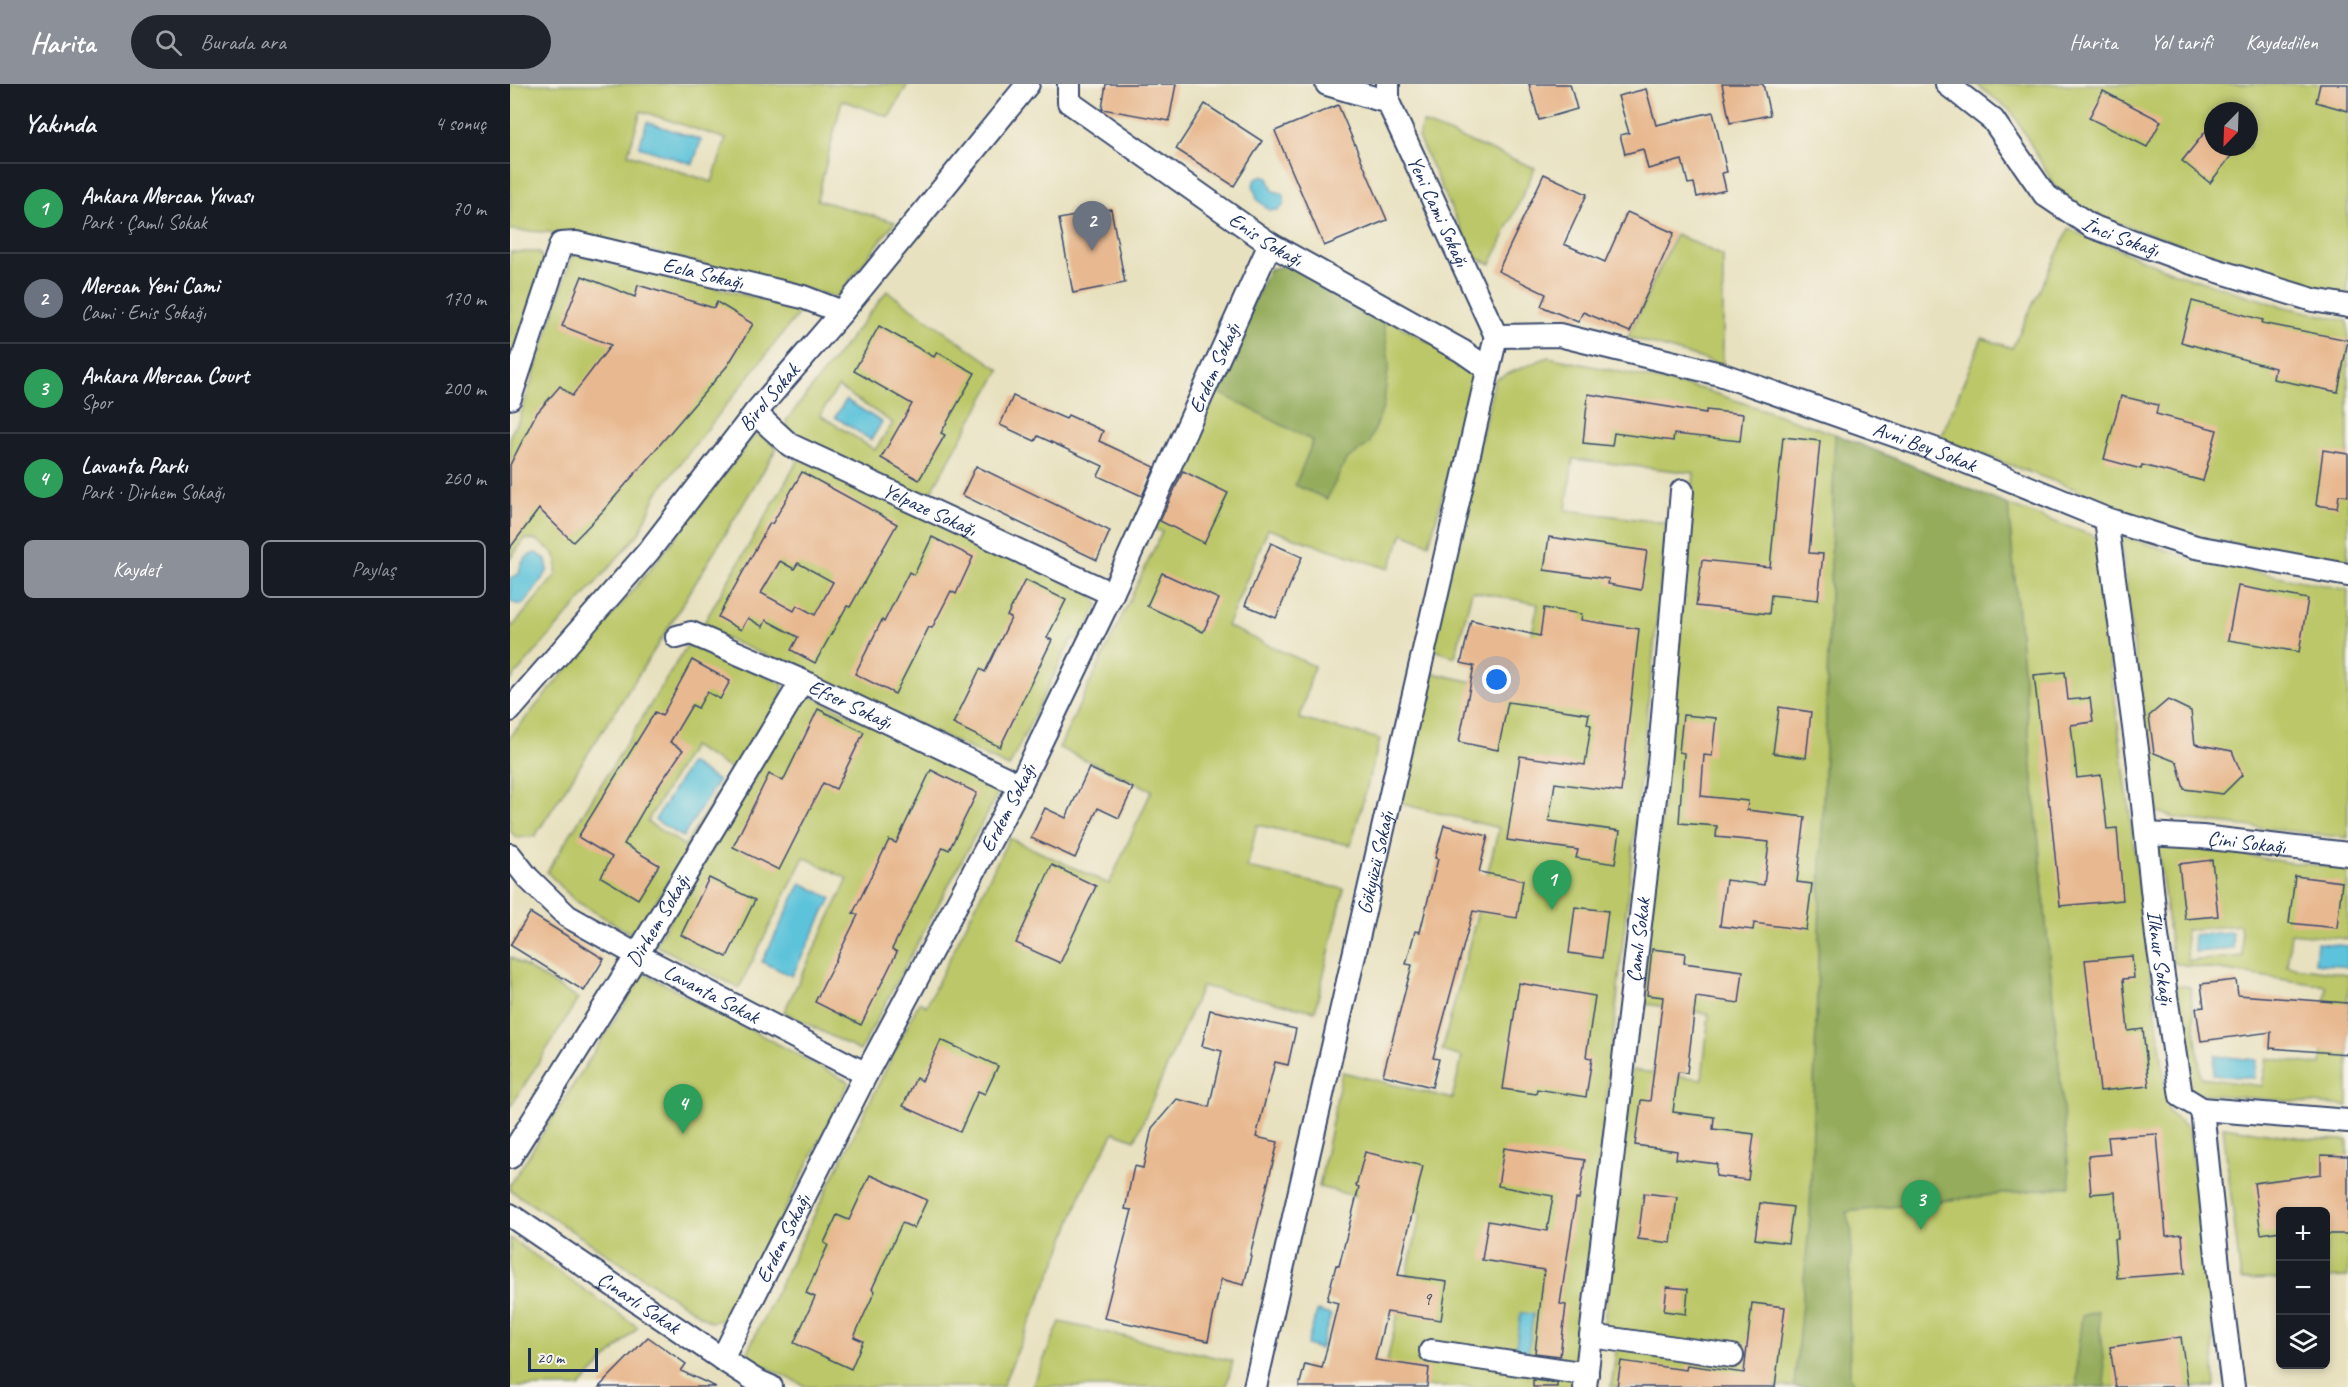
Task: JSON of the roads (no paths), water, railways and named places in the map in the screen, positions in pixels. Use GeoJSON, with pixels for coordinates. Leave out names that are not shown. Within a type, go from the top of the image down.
{"type":"FeatureCollection","features":[{"type":"Feature","properties":{"kind":"street","name":"Birol Sokak"},"geometry":{"type":"LineString","coordinates":[[510,710],[648,552],[755,413],[842,312],[1028,84]]}},
{"type":"Feature","properties":{"kind":"street","name":"Enis Sokağı"},"geometry":{"type":"LineString","coordinates":[[1069,84],[1069,102],[1270,244],[1462,351],[1488,369]]}},
{"type":"Feature","properties":{"kind":"street"},"geometry":{"type":"LineString","coordinates":[[1327,84],[1388,93]]}},
{"type":"Feature","properties":{"kind":"street","name":"İnci Sokağı"},"geometry":{"type":"LineString","coordinates":[[1947,84],[1994,120],[2045,195],[2091,226],[2189,262],[2313,300],[2348,306]]}},
{"type":"Feature","properties":{"kind":"street","name":"Yeni Cami Sokağı"},"geometry":{"type":"LineString","coordinates":[[1388,93],[1496,336]]}},
{"type":"Feature","properties":{"kind":"street","name":"Ecla Sokağı"},"geometry":{"type":"LineString","coordinates":[[510,398],[561,244],[576,243],[803,297],[842,312]]}},
{"type":"Feature","properties":{"kind":"street","name":"Erdem Sokağı"},"geometry":{"type":"LineString","coordinates":[[722,1359],[866,1074],[1020,785],[1112,594],[1270,244]]}},
{"type":"Feature","properties":{"kind":"street","name":"Avni Bey Sokak"},"geometry":{"type":"LineString","coordinates":[[1496,336],[1559,335],[1720,374],[1937,450],[2106,519],[2196,547],[2348,575]]}},
{"type":"Feature","properties":{"kind":"street","name":"Gökyüzü Sokağı"},"geometry":{"type":"LineString","coordinates":[[1255,1387],[1496,336]]}},
{"type":"Feature","properties":{"kind":"street","name":"Yelpaze Sokağı"},"geometry":{"type":"LineString","coordinates":[[755,413],[790,445],[1112,594]]}},
{"type":"Feature","properties":{"kind":"street","name":"Çamlı Sokak"},"geometry":{"type":"LineString","coordinates":[[1586,1380],[1659,764],[1682,491]]}},
{"type":"Feature","properties":{"kind":"street","name":"İlknur Sokağı"},"geometry":{"type":"LineString","coordinates":[[2106,519],[2138,756],[2157,936],[2181,1096],[2202,1108]]}},
{"type":"Feature","properties":{"kind":"street","name":"Efser Sokağı"},"geometry":{"type":"LineString","coordinates":[[677,637],[691,633],[802,681],[1020,785]]}},
{"type":"Feature","properties":{"kind":"street","name":"Dirhem Sokağı"},"geometry":{"type":"LineString","coordinates":[[510,1157],[637,955],[802,681]]}},
{"type":"Feature","properties":{"kind":"street","name":"Çini Sokağı"},"geometry":{"type":"LineString","coordinates":[[2147,834],[2202,837],[2348,855]]}},
{"type":"Feature","properties":{"kind":"street","name":"Lavanta Sokak"},"geometry":{"type":"LineString","coordinates":[[510,855],[528,878],[567,916],[866,1074]]}},
{"type":"Feature","properties":{"kind":"street"},"geometry":{"type":"LineString","coordinates":[[2234,1387],[2221,1296],[2202,1108],[2348,1121]]}},
{"type":"Feature","properties":{"kind":"street","name":"Çınarlı Sokak"},"geometry":{"type":"LineString","coordinates":[[510,1215],[722,1359],[755,1380],[771,1387]]}},
{"type":"Feature","properties":{"kind":"street"},"geometry":{"type":"LineString","coordinates":[[1591,1336],[1732,1356]]}},
{"type":"Feature","properties":{"kind":"street"},"geometry":{"type":"LineString","coordinates":[[1431,1351],[1586,1380]]}},
{"type":"Feature","properties":{"kind":"water"},"geometry":{"type":"Polygon","coordinates":[[[647,122],[701,140],[693,164],[639,147],[647,122]]]}},
{"type":"Feature","properties":{"kind":"water"},"geometry":{"type":"Polygon","coordinates":[[[1262,176],[1268,178],[1273,191],[1281,193],[1284,197],[1284,204],[1279,210],[1269,210],[1257,199],[1253,184],[1262,176]]]}},
{"type":"Feature","properties":{"kind":"water"},"geometry":{"type":"Polygon","coordinates":[[[846,400],[882,422],[871,440],[835,417],[846,400]]]}},
{"type":"Feature","properties":{"kind":"water"},"geometry":{"type":"Polygon","coordinates":[[[536,553],[546,559],[548,570],[525,603],[521,605],[510,602],[510,578],[519,574],[526,558],[536,553]]]}},
{"type":"Feature","properties":{"kind":"water"},"geometry":{"type":"Polygon","coordinates":[[[690,763],[718,781],[683,837],[655,820],[690,763]]]}},
{"type":"Feature","properties":{"kind":"water"},"geometry":{"type":"Polygon","coordinates":[[[801,883],[831,898],[792,976],[762,962],[801,883]]]}},
{"type":"Feature","properties":{"kind":"water"},"geometry":{"type":"Polygon","coordinates":[[[2232,932],[2233,949],[2195,952],[2193,935],[2232,932]]]}},
{"type":"Feature","properties":{"kind":"water"},"geometry":{"type":"Polygon","coordinates":[[[2317,943],[2348,946],[2348,967],[2315,963],[2317,943]]]}},
{"type":"Feature","properties":{"kind":"water"},"geometry":{"type":"Polygon","coordinates":[[[2215,1056],[2256,1060],[2254,1078],[2213,1075],[2215,1056]]]}},
{"type":"Feature","properties":{"kind":"water"},"geometry":{"type":"Polygon","coordinates":[[[1317,1311],[1331,1315],[1320,1349],[1307,1345],[1317,1311]]]}},
{"type":"Feature","properties":{"kind":"water"},"geometry":{"type":"Polygon","coordinates":[[[1521,1313],[1533,1314],[1528,1354],[1515,1352],[1521,1313]]]}},
{"type":"Feature","properties":{"kind":"place","name":"Mercan Yeni Cami"},"geometry":{"type":"Point","coordinates":[1092,251]}},
{"type":"Feature","properties":{"kind":"place","name":"Ankara Mercan Yuvası"},"geometry":{"type":"Point","coordinates":[1552,910]}},
{"type":"Feature","properties":{"kind":"place","name":"Lavanta Parkı"},"geometry":{"type":"Point","coordinates":[683,1134]}},
{"type":"Feature","properties":{"kind":"place","name":"Ankara Mercan Court"},"geometry":{"type":"Point","coordinates":[1921,1230]}}]}
